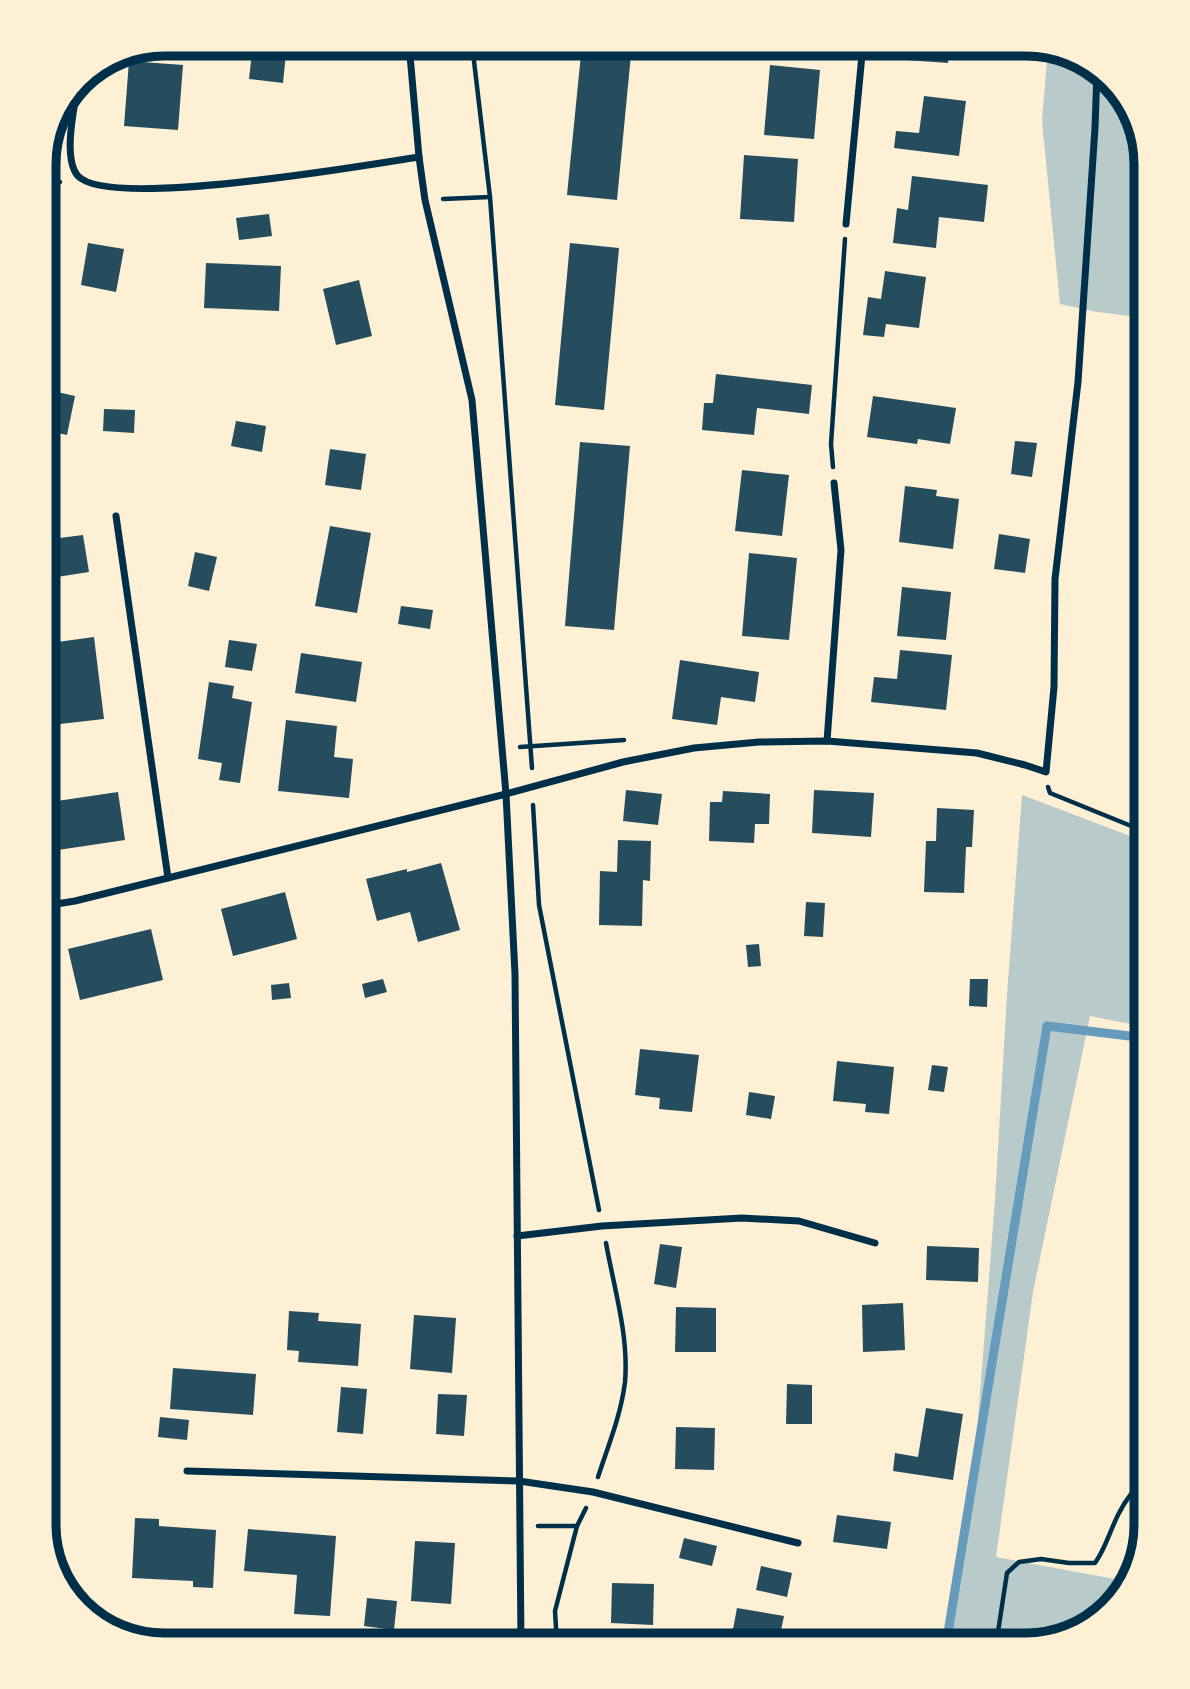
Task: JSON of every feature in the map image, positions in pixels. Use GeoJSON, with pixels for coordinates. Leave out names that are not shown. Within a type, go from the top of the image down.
{"type":"FeatureCollection","features":[{"type":"Feature","properties":{"kind":"street"},"geometry":{"type":"LineString","coordinates":[[410,56],[425,200],[472,400],[506,794],[515,974],[522,1633]]}},
{"type":"Feature","properties":{"kind":"street"},"geometry":{"type":"LineString","coordinates":[[846,224],[862,56]]}},
{"type":"Feature","properties":{"kind":"street"},"geometry":{"type":"LineString","coordinates":[[56,904],[506,794],[623,762],[694,748],[759,742],[827,741],[978,753],[1046,772],[1054,687],[1055,579],[1078,382],[1097,83]]}},
{"type":"Feature","properties":{"kind":"street"},"geometry":{"type":"LineString","coordinates":[[75,102],[69,150],[72,166],[79,177],[96,184],[120,187],[200,186],[264,180],[419,157]]}},
{"type":"Feature","properties":{"kind":"street"},"geometry":{"type":"LineString","coordinates":[[827,741],[841,550],[834,483]]}},
{"type":"Feature","properties":{"kind":"street"},"geometry":{"type":"LineString","coordinates":[[117,516],[168,878]]}},
{"type":"Feature","properties":{"kind":"street"},"geometry":{"type":"LineString","coordinates":[[517,1236],[602,1226],[742,1218],[799,1221],[875,1243]]}},
{"type":"Feature","properties":{"kind":"street"},"geometry":{"type":"LineString","coordinates":[[187,1471],[519,1481],[593,1492],[798,1543]]}},
{"type":"Feature","properties":{"kind":"path"},"geometry":{"type":"LineString","coordinates":[[473,56],[490,197],[517,552],[539,905],[625,1343],[625,1383],[616,1422],[593,1492],[577,1526],[555,1611],[557,1633]]}},
{"type":"Feature","properties":{"kind":"path"},"geometry":{"type":"LineString","coordinates":[[425,200],[490,197]]}},
{"type":"Feature","properties":{"kind":"path"},"geometry":{"type":"LineString","coordinates":[[834,483],[831,444],[846,224]]}},
{"type":"Feature","properties":{"kind":"path"},"geometry":{"type":"LineString","coordinates":[[529,746],[624,740]]}},
{"type":"Feature","properties":{"kind":"path"},"geometry":{"type":"LineString","coordinates":[[1046,772],[1050,793]]}},
{"type":"Feature","properties":{"kind":"path"},"geometry":{"type":"LineString","coordinates":[[1041,789],[1134,827]]}},
{"type":"Feature","properties":{"kind":"path"},"geometry":{"type":"LineString","coordinates":[[533,805],[544,801]]}},
{"type":"Feature","properties":{"kind":"path"},"geometry":{"type":"LineString","coordinates":[[998,1633],[1007,1573],[1019,1562],[1041,1559],[1095,1563],[1118,1514],[1134,1489]]}},
{"type":"Feature","properties":{"kind":"path"},"geometry":{"type":"LineString","coordinates":[[519,1526],[577,1526]]}},
{"type":"Feature","properties":{"kind":"shaded area"},"geometry":{"type":"Polygon","coordinates":[[[1047,58],[1086,74],[1112,98],[1120,110],[1130,136],[1134,164],[1134,317],[1060,304],[1042,121],[1047,58]]]}},
{"type":"Feature","properties":{"kind":"shaded area"},"geometry":{"type":"Polygon","coordinates":[[[1022,795],[1134,837],[1134,1025],[1090,1016],[1033,1292],[996,1557],[1119,1580],[1092,1611],[1054,1629],[1026,1633],[945,1633],[958,1578],[973,1484],[995,1200],[1022,795]]]}},
{"type":"Feature","properties":{"kind":"building"},"geometry":{"type":"Polygon","coordinates":[[[186,56],[206,56],[205,60],[186,56]]]}},
{"type":"Feature","properties":{"kind":"building"},"geometry":{"type":"Polygon","coordinates":[[[252,56],[286,56],[283,83],[249,79],[252,56]]]}},
{"type":"Feature","properties":{"kind":"building"},"geometry":{"type":"Polygon","coordinates":[[[581,56],[631,56],[617,200],[567,195],[581,56]]]}},
{"type":"Feature","properties":{"kind":"building"},"geometry":{"type":"Polygon","coordinates":[[[906,56],[948,56],[948,63],[906,60],[906,56]]]}},
{"type":"Feature","properties":{"kind":"building"},"geometry":{"type":"Polygon","coordinates":[[[129,62],[183,65],[178,130],[124,126],[129,62]]]}},
{"type":"Feature","properties":{"kind":"building"},"geometry":{"type":"Polygon","coordinates":[[[770,65],[820,70],[814,139],[764,135],[770,65]]]}},
{"type":"Feature","properties":{"kind":"building"},"geometry":{"type":"Polygon","coordinates":[[[924,96],[966,101],[959,156],[894,148],[896,131],[919,133],[924,96]]]}},
{"type":"Feature","properties":{"kind":"building"},"geometry":{"type":"Polygon","coordinates":[[[744,155],[798,159],[794,222],[740,219],[744,155]]]}},
{"type":"Feature","properties":{"kind":"building"},"geometry":{"type":"Polygon","coordinates":[[[912,176],[988,185],[984,222],[939,217],[936,248],[893,243],[897,208],[908,210],[912,176]]]}},
{"type":"Feature","properties":{"kind":"building"},"geometry":{"type":"Polygon","coordinates":[[[269,214],[272,236],[239,240],[236,218],[269,214]]]}},
{"type":"Feature","properties":{"kind":"building"},"geometry":{"type":"Polygon","coordinates":[[[88,243],[124,249],[116,292],[81,285],[88,243]]]}},
{"type":"Feature","properties":{"kind":"building"},"geometry":{"type":"Polygon","coordinates":[[[570,243],[619,248],[604,410],[555,405],[570,243]]]}},
{"type":"Feature","properties":{"kind":"building"},"geometry":{"type":"Polygon","coordinates":[[[206,263],[281,266],[279,311],[204,308],[206,263]]]}},
{"type":"Feature","properties":{"kind":"building"},"geometry":{"type":"Polygon","coordinates":[[[885,271],[926,277],[919,328],[886,324],[884,337],[863,335],[868,297],[881,299],[885,271]]]}},
{"type":"Feature","properties":{"kind":"building"},"geometry":{"type":"Polygon","coordinates":[[[359,280],[372,336],[336,345],[323,289],[359,280]]]}},
{"type":"Feature","properties":{"kind":"building"},"geometry":{"type":"Polygon","coordinates":[[[716,374],[812,385],[809,414],[757,408],[754,435],[702,430],[704,403],[713,403],[716,374]]]}},
{"type":"Feature","properties":{"kind":"building"},"geometry":{"type":"Polygon","coordinates":[[[56,392],[75,396],[67,435],[56,433],[56,392]]]}},
{"type":"Feature","properties":{"kind":"building"},"geometry":{"type":"Polygon","coordinates":[[[873,396],[956,408],[950,444],[918,439],[917,444],[867,437],[873,396]]]}},
{"type":"Feature","properties":{"kind":"building"},"geometry":{"type":"Polygon","coordinates":[[[104,409],[135,410],[134,433],[103,431],[104,409]]]}},
{"type":"Feature","properties":{"kind":"building"},"geometry":{"type":"Polygon","coordinates":[[[236,421],[266,426],[262,452],[231,446],[236,421]]]}},
{"type":"Feature","properties":{"kind":"building"},"geometry":{"type":"Polygon","coordinates":[[[1015,441],[1037,443],[1032,477],[1011,474],[1015,441]]]}},
{"type":"Feature","properties":{"kind":"building"},"geometry":{"type":"Polygon","coordinates":[[[580,442],[630,446],[614,630],[565,626],[580,442]]]}},
{"type":"Feature","properties":{"kind":"building"},"geometry":{"type":"Polygon","coordinates":[[[330,449],[366,454],[361,490],[325,485],[330,449]]]}},
{"type":"Feature","properties":{"kind":"building"},"geometry":{"type":"Polygon","coordinates":[[[742,470],[789,475],[782,536],[735,531],[742,470]]]}},
{"type":"Feature","properties":{"kind":"building"},"geometry":{"type":"Polygon","coordinates":[[[905,486],[937,490],[936,496],[959,499],[953,549],[899,542],[905,486]]]}},
{"type":"Feature","properties":{"kind":"building"},"geometry":{"type":"Polygon","coordinates":[[[330,526],[371,533],[357,613],[315,606],[330,526]]]}},
{"type":"Feature","properties":{"kind":"building"},"geometry":{"type":"Polygon","coordinates":[[[999,534],[1030,539],[1025,573],[994,569],[999,534]]]}},
{"type":"Feature","properties":{"kind":"building"},"geometry":{"type":"Polygon","coordinates":[[[83,535],[89,572],[56,577],[56,538],[83,535]]]}},
{"type":"Feature","properties":{"kind":"building"},"geometry":{"type":"Polygon","coordinates":[[[195,552],[217,557],[209,591],[188,586],[195,552]]]}},
{"type":"Feature","properties":{"kind":"building"},"geometry":{"type":"Polygon","coordinates":[[[749,553],[797,558],[789,640],[742,636],[749,553]]]}},
{"type":"Feature","properties":{"kind":"building"},"geometry":{"type":"Polygon","coordinates":[[[902,587],[951,592],[946,640],[897,636],[902,587]]]}},
{"type":"Feature","properties":{"kind":"building"},"geometry":{"type":"Polygon","coordinates":[[[401,606],[433,610],[430,629],[398,624],[401,606]]]}},
{"type":"Feature","properties":{"kind":"building"},"geometry":{"type":"Polygon","coordinates":[[[94,637],[104,719],[60,724],[56,692],[56,642],[94,637]]]}},
{"type":"Feature","properties":{"kind":"building"},"geometry":{"type":"Polygon","coordinates":[[[229,640],[257,644],[252,671],[225,667],[229,640]]]}},
{"type":"Feature","properties":{"kind":"building"},"geometry":{"type":"Polygon","coordinates":[[[900,650],[952,655],[946,710],[871,702],[874,677],[897,679],[900,650]]]}},
{"type":"Feature","properties":{"kind":"building"},"geometry":{"type":"Polygon","coordinates":[[[301,653],[362,662],[356,702],[295,693],[301,653]]]}},
{"type":"Feature","properties":{"kind":"building"},"geometry":{"type":"Polygon","coordinates":[[[680,660],[759,672],[755,702],[721,697],[717,725],[672,719],[680,660]]]}},
{"type":"Feature","properties":{"kind":"building"},"geometry":{"type":"Polygon","coordinates":[[[209,682],[234,686],[232,698],[252,702],[240,783],[219,780],[222,763],[198,759],[209,682]]]}},
{"type":"Feature","properties":{"kind":"building"},"geometry":{"type":"Polygon","coordinates":[[[286,720],[337,726],[334,757],[353,759],[349,798],[278,791],[286,720]]]}},
{"type":"Feature","properties":{"kind":"building"},"geometry":{"type":"Polygon","coordinates":[[[626,790],[662,794],[658,825],[623,821],[626,790]]]}},
{"type":"Feature","properties":{"kind":"building"},"geometry":{"type":"Polygon","coordinates":[[[814,790],[874,793],[871,837],[812,833],[814,790]]]}},
{"type":"Feature","properties":{"kind":"building"},"geometry":{"type":"Polygon","coordinates":[[[723,791],[770,794],[769,824],[755,824],[754,843],[709,841],[710,802],[722,802],[723,791]]]}},
{"type":"Feature","properties":{"kind":"building"},"geometry":{"type":"Polygon","coordinates":[[[118,792],[125,840],[58,850],[56,801],[118,792]]]}},
{"type":"Feature","properties":{"kind":"building"},"geometry":{"type":"Polygon","coordinates":[[[937,808],[974,810],[972,847],[966,847],[964,893],[924,892],[926,841],[936,841],[937,808]]]}},
{"type":"Feature","properties":{"kind":"building"},"geometry":{"type":"Polygon","coordinates":[[[618,840],[651,841],[650,881],[643,880],[642,926],[599,925],[600,871],[617,872],[618,840]]]}},
{"type":"Feature","properties":{"kind":"building"},"geometry":{"type":"Polygon","coordinates":[[[441,863],[460,930],[418,942],[410,912],[377,921],[366,879],[441,863]]]}},
{"type":"Feature","properties":{"kind":"building"},"geometry":{"type":"Polygon","coordinates":[[[285,892],[297,939],[233,956],[221,909],[285,892]]]}},
{"type":"Feature","properties":{"kind":"building"},"geometry":{"type":"Polygon","coordinates":[[[806,902],[825,903],[823,937],[804,936],[806,902]]]}},
{"type":"Feature","properties":{"kind":"building"},"geometry":{"type":"Polygon","coordinates":[[[151,929],[163,980],[80,1000],[68,949],[151,929]]]}},
{"type":"Feature","properties":{"kind":"building"},"geometry":{"type":"Polygon","coordinates":[[[759,944],[761,966],[748,967],[746,945],[759,944]]]}},
{"type":"Feature","properties":{"kind":"building"},"geometry":{"type":"Polygon","coordinates":[[[383,979],[387,992],[365,998],[362,984],[383,979]]]}},
{"type":"Feature","properties":{"kind":"building"},"geometry":{"type":"Polygon","coordinates":[[[970,979],[988,979],[987,1007],[969,1006],[970,979]]]}},
{"type":"Feature","properties":{"kind":"building"},"geometry":{"type":"Polygon","coordinates":[[[289,983],[291,998],[272,1000],[271,985],[289,983]]]}},
{"type":"Feature","properties":{"kind":"building"},"geometry":{"type":"Polygon","coordinates":[[[640,1049],[699,1055],[692,1112],[659,1109],[660,1098],[635,1095],[640,1049]]]}},
{"type":"Feature","properties":{"kind":"building"},"geometry":{"type":"Polygon","coordinates":[[[837,1061],[894,1067],[889,1114],[865,1112],[866,1104],[833,1101],[837,1061]]]}},
{"type":"Feature","properties":{"kind":"building"},"geometry":{"type":"Polygon","coordinates":[[[932,1065],[948,1067],[944,1092],[928,1090],[932,1065]]]}},
{"type":"Feature","properties":{"kind":"building"},"geometry":{"type":"Polygon","coordinates":[[[749,1092],[775,1096],[771,1119],[746,1115],[749,1092]]]}},
{"type":"Feature","properties":{"kind":"building"},"geometry":{"type":"Polygon","coordinates":[[[660,1244],[682,1247],[676,1288],[654,1284],[660,1244]]]}},
{"type":"Feature","properties":{"kind":"building"},"geometry":{"type":"Polygon","coordinates":[[[927,1246],[979,1248],[978,1282],[926,1280],[927,1246]]]}},
{"type":"Feature","properties":{"kind":"building"},"geometry":{"type":"Polygon","coordinates":[[[903,1303],[905,1350],[863,1352],[862,1305],[903,1303]]]}},
{"type":"Feature","properties":{"kind":"building"},"geometry":{"type":"Polygon","coordinates":[[[676,1307],[716,1308],[716,1352],[675,1352],[676,1307]]]}},
{"type":"Feature","properties":{"kind":"building"},"geometry":{"type":"Polygon","coordinates":[[[289,1311],[319,1313],[318,1321],[361,1324],[358,1366],[298,1362],[299,1351],[287,1350],[289,1311]]]}},
{"type":"Feature","properties":{"kind":"building"},"geometry":{"type":"Polygon","coordinates":[[[414,1315],[456,1318],[452,1373],[410,1369],[414,1315]]]}},
{"type":"Feature","properties":{"kind":"building"},"geometry":{"type":"Polygon","coordinates":[[[173,1368],[256,1374],[253,1415],[170,1409],[173,1368]]]}},
{"type":"Feature","properties":{"kind":"building"},"geometry":{"type":"Polygon","coordinates":[[[787,1384],[812,1385],[812,1424],[786,1424],[787,1384]]]}},
{"type":"Feature","properties":{"kind":"building"},"geometry":{"type":"Polygon","coordinates":[[[341,1387],[367,1389],[363,1434],[337,1432],[341,1387]]]}},
{"type":"Feature","properties":{"kind":"building"},"geometry":{"type":"Polygon","coordinates":[[[438,1394],[467,1395],[464,1436],[436,1434],[438,1394]]]}},
{"type":"Feature","properties":{"kind":"building"},"geometry":{"type":"Polygon","coordinates":[[[926,1408],[963,1414],[953,1480],[893,1471],[895,1453],[918,1457],[926,1408]]]}},
{"type":"Feature","properties":{"kind":"building"},"geometry":{"type":"Polygon","coordinates":[[[160,1417],[189,1420],[187,1440],[158,1437],[160,1417]]]}},
{"type":"Feature","properties":{"kind":"building"},"geometry":{"type":"Polygon","coordinates":[[[676,1427],[715,1428],[714,1470],[675,1469],[676,1427]]]}},
{"type":"Feature","properties":{"kind":"building"},"geometry":{"type":"Polygon","coordinates":[[[837,1515],[891,1522],[887,1549],[833,1542],[837,1515]]]}},
{"type":"Feature","properties":{"kind":"building"},"geometry":{"type":"Polygon","coordinates":[[[135,1518],[159,1519],[159,1526],[216,1530],[213,1588],[193,1587],[193,1581],[132,1578],[135,1518]]]}},
{"type":"Feature","properties":{"kind":"building"},"geometry":{"type":"Polygon","coordinates":[[[248,1529],[336,1536],[330,1616],[294,1614],[297,1575],[244,1571],[248,1529]]]}},
{"type":"Feature","properties":{"kind":"building"},"geometry":{"type":"Polygon","coordinates":[[[684,1538],[717,1546],[712,1566],[679,1558],[684,1538]]]}},
{"type":"Feature","properties":{"kind":"building"},"geometry":{"type":"Polygon","coordinates":[[[415,1541],[455,1543],[451,1604],[411,1601],[415,1541]]]}},
{"type":"Feature","properties":{"kind":"building"},"geometry":{"type":"Polygon","coordinates":[[[761,1566],[792,1573],[787,1597],[756,1590],[761,1566]]]}},
{"type":"Feature","properties":{"kind":"building"},"geometry":{"type":"Polygon","coordinates":[[[612,1583],[654,1584],[653,1625],[611,1623],[612,1583]]]}},
{"type":"Feature","properties":{"kind":"building"},"geometry":{"type":"Polygon","coordinates":[[[367,1598],[397,1601],[394,1630],[364,1626],[367,1598]]]}},
{"type":"Feature","properties":{"kind":"building"},"geometry":{"type":"Polygon","coordinates":[[[737,1608],[784,1616],[780,1633],[732,1633],[737,1608]]]}},
{"type":"Feature","properties":{"kind":"building"},"geometry":{"type":"Polygon","coordinates":[[[816,1631],[853,1633],[816,1633],[816,1631]]]}},
{"type":"Feature","properties":{"kind":"waterway"},"geometry":{"type":"LineString","coordinates":[[948,1633],[1047,1026],[1134,1037]]}}]}
